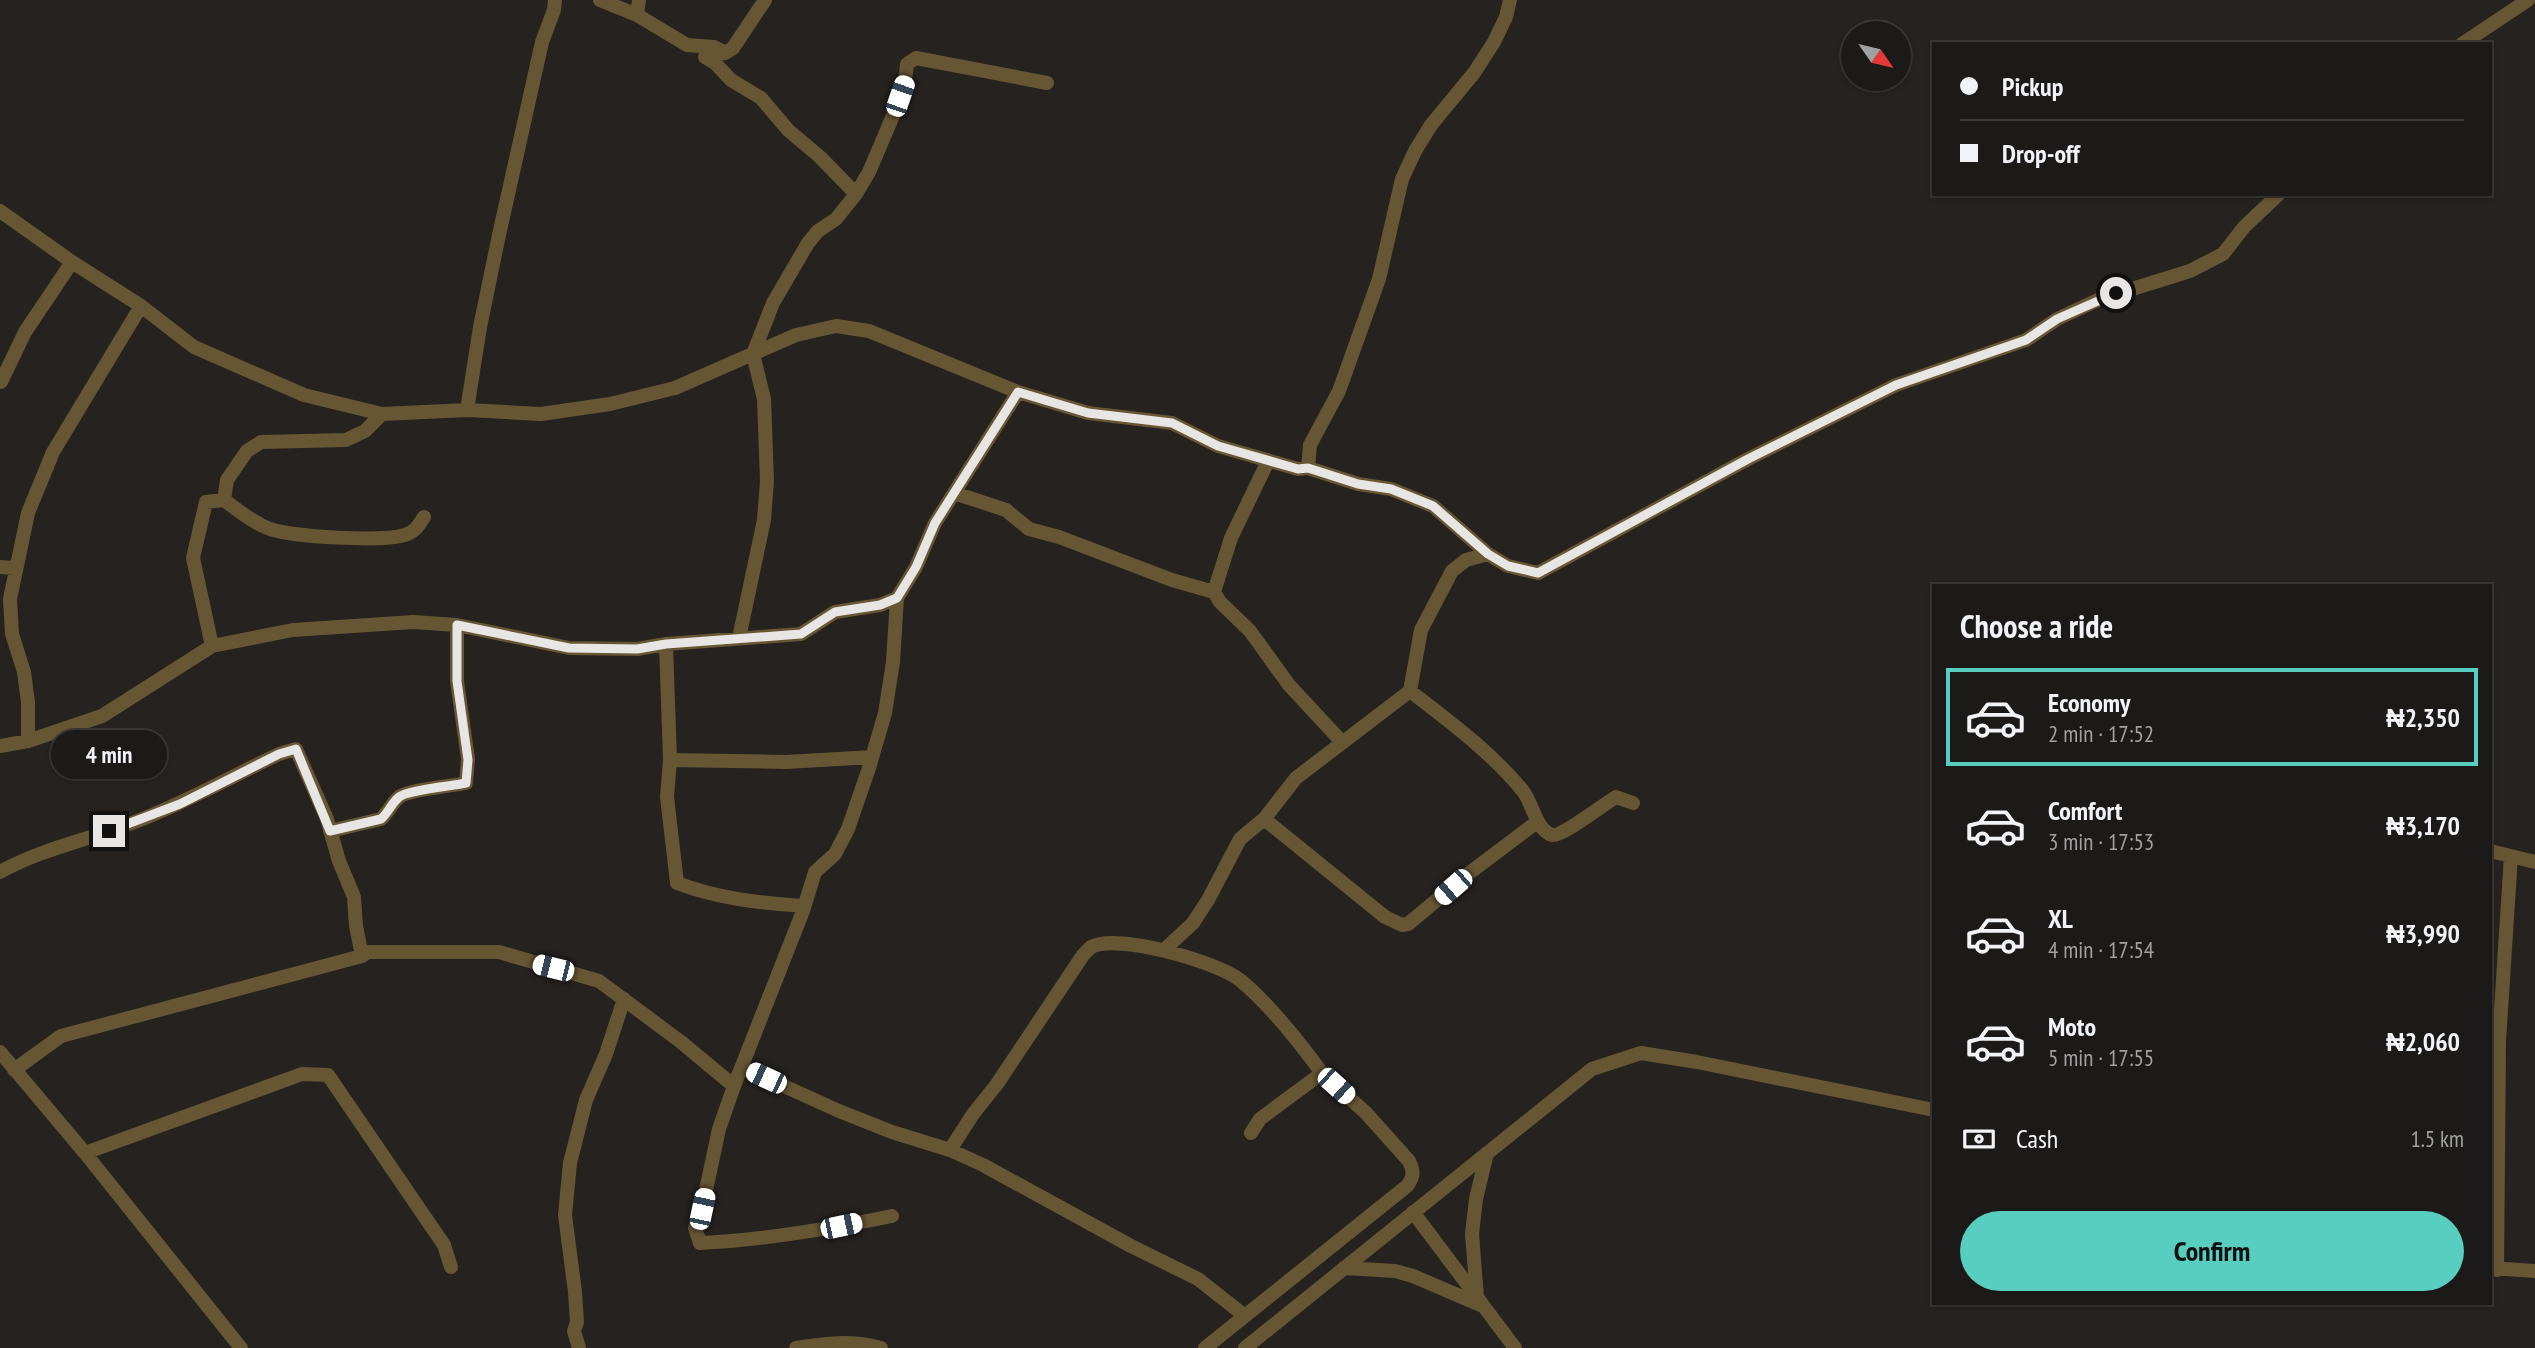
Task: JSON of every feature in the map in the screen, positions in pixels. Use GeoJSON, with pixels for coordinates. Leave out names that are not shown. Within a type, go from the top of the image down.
{"type":"FeatureCollection","features":[{"type":"Feature","properties":{"kind":"street"},"geometry":{"type":"LineString","coordinates":[[467,410],[480,327],[501,224],[542,42],[555,0]]}},
{"type":"Feature","properties":{"kind":"street"},"geometry":{"type":"LineString","coordinates":[[600,0],[637,15],[687,45],[714,47],[725,53]]}},
{"type":"Feature","properties":{"kind":"street"},"geometry":{"type":"LineString","coordinates":[[637,15],[639,0]]}},
{"type":"Feature","properties":{"kind":"street"},"geometry":{"type":"LineString","coordinates":[[765,0],[733,48],[725,53],[705,57],[715,63],[731,80],[761,99],[788,130],[856,194]]}},
{"type":"Feature","properties":{"kind":"street"},"geometry":{"type":"LineString","coordinates":[[1308,468],[1310,445],[1339,391],[1379,279],[1402,179],[1431,125],[1474,73],[1494,42],[1506,17],[1510,0]]}},
{"type":"Feature","properties":{"kind":"street"},"geometry":{"type":"LineString","coordinates":[[2465,42],[2528,0]]}},
{"type":"Feature","properties":{"kind":"street"},"geometry":{"type":"LineString","coordinates":[[739,638],[764,520],[766,481],[764,399],[753,354],[773,303],[808,243],[818,231],[836,219],[869,172],[895,111],[905,81],[907,64],[916,58],[1046,83]]}},
{"type":"Feature","properties":{"kind":"street"},"geometry":{"type":"LineString","coordinates":[[0,211],[141,306],[194,347],[304,395],[382,414],[467,410],[541,414],[610,404],[675,388],[796,335],[836,326],[869,331],[1018,392],[1088,413],[1172,423],[1218,446],[1298,469],[1308,468],[1358,484],[1391,489],[1433,506],[1488,554],[1508,566],[1538,573],[1748,459],[1896,385],[2026,340],[2057,319],[2100,299],[2190,271],[2223,254],[2244,227],[2277,196]]}},
{"type":"Feature","properties":{"kind":"street"},"geometry":{"type":"LineString","coordinates":[[1,382],[25,332],[72,262]]}},
{"type":"Feature","properties":{"kind":"street"},"geometry":{"type":"LineString","coordinates":[[27,741],[28,702],[24,672],[12,634],[7,567],[53,452],[141,306]]}},
{"type":"Feature","properties":{"kind":"street"},"geometry":{"type":"LineString","coordinates":[[892,1216],[815,1232],[700,1243],[695,1228],[702,1209],[719,1129],[734,1086],[815,872],[835,854],[848,829],[872,757],[885,713],[893,663],[897,598],[916,567],[935,523],[1018,392]]}},
{"type":"Feature","properties":{"kind":"street"},"geometry":{"type":"LineString","coordinates":[[224,500],[228,480],[247,451],[261,442],[346,440],[365,430],[382,414]]}},
{"type":"Feature","properties":{"kind":"street"},"geometry":{"type":"LineString","coordinates":[[1214,592],[1230,538],[1268,461]]}},
{"type":"Feature","properties":{"kind":"street"},"geometry":{"type":"LineString","coordinates":[[954,493],[1006,510],[1029,529],[1059,537],[1171,580],[1214,592],[1220,602],[1250,631],[1289,685],[1342,742]]}},
{"type":"Feature","properties":{"kind":"street"},"geometry":{"type":"LineString","coordinates":[[212,646],[193,558],[206,502],[224,500],[247,517],[271,529],[343,538],[406,535],[418,527],[424,517]]}},
{"type":"Feature","properties":{"kind":"street"},"geometry":{"type":"LineString","coordinates":[[1164,950],[1187,929],[1209,900],[1240,839],[1264,819],[1296,778],[1410,691],[1421,630],[1452,571],[1466,560],[1488,554]]}},
{"type":"Feature","properties":{"kind":"street"},"geometry":{"type":"LineString","coordinates":[[0,746],[27,741],[102,716],[212,646],[293,630],[413,622],[457,625],[569,648],[637,649],[666,644],[801,634],[835,612],[880,605],[897,598]]}},
{"type":"Feature","properties":{"kind":"street"},"geometry":{"type":"LineString","coordinates":[[330,831],[381,819],[386,816],[387,809],[406,792],[466,783],[468,760],[457,681],[457,625]]}},
{"type":"Feature","properties":{"kind":"street"},"geometry":{"type":"LineString","coordinates":[[666,644],[670,760],[667,804],[677,883],[749,902],[804,906]]}},
{"type":"Feature","properties":{"kind":"street"},"geometry":{"type":"LineString","coordinates":[[1410,691],[1466,734],[1513,779],[1532,802],[1537,822],[1552,835],[1560,835],[1616,797],[1633,803]]}},
{"type":"Feature","properties":{"kind":"street"},"geometry":{"type":"LineString","coordinates":[[0,872],[20,860],[131,824],[180,804],[268,759],[296,749],[354,897],[362,956]]}},
{"type":"Feature","properties":{"kind":"street"},"geometry":{"type":"LineString","coordinates":[[670,760],[786,762],[872,757]]}},
{"type":"Feature","properties":{"kind":"street"},"geometry":{"type":"LineString","coordinates":[[1264,819],[1385,917],[1402,925],[1423,914],[1468,874],[1537,822]]}},
{"type":"Feature","properties":{"kind":"street"},"geometry":{"type":"LineString","coordinates":[[2492,851],[2535,862]]}},
{"type":"Feature","properties":{"kind":"street"},"geometry":{"type":"LineString","coordinates":[[2511,856],[2499,1041],[2493,1269],[2535,1270]]}},
{"type":"Feature","properties":{"kind":"street"},"geometry":{"type":"LineString","coordinates":[[950,1150],[973,1114],[998,1084],[1083,955],[1091,948],[1101,945],[1164,950],[1238,978],[1285,1027],[1322,1073],[1366,1113],[1409,1161],[1413,1175],[1408,1186],[1205,1348]]}},
{"type":"Feature","properties":{"kind":"street"},"geometry":{"type":"LineString","coordinates":[[14,1070],[61,1036],[362,956],[368,952],[499,952],[599,981],[734,1086]]}},
{"type":"Feature","properties":{"kind":"street"},"geometry":{"type":"LineString","coordinates":[[579,1348],[574,1331],[577,1321],[575,1292],[565,1215],[570,1163],[586,1100],[606,1054],[624,999]]}},
{"type":"Feature","properties":{"kind":"street"},"geometry":{"type":"LineString","coordinates":[[0,1052],[85,1153],[241,1348]]}},
{"type":"Feature","properties":{"kind":"street"},"geometry":{"type":"LineString","coordinates":[[1244,1348],[1592,1069],[1641,1053],[1932,1110]]}},
{"type":"Feature","properties":{"kind":"street"},"geometry":{"type":"LineString","coordinates":[[742,1067],[892,1132],[950,1150],[1198,1279],[1245,1316]]}},
{"type":"Feature","properties":{"kind":"street"},"geometry":{"type":"LineString","coordinates":[[1251,1133],[1260,1119],[1322,1073]]}},
{"type":"Feature","properties":{"kind":"street"},"geometry":{"type":"LineString","coordinates":[[85,1153],[302,1074],[328,1075],[444,1245],[451,1267]]}},
{"type":"Feature","properties":{"kind":"street"},"geometry":{"type":"LineString","coordinates":[[1480,1302],[1472,1234],[1476,1199],[1487,1153]]}},
{"type":"Feature","properties":{"kind":"street"},"geometry":{"type":"LineString","coordinates":[[1413,1212],[1515,1348]]}},
{"type":"Feature","properties":{"kind":"street"},"geometry":{"type":"LineString","coordinates":[[1344,1268],[1395,1271],[1480,1302]]}},
{"type":"Feature","properties":{"kind":"street"},"geometry":{"type":"LineString","coordinates":[[796,1348],[829,1342],[860,1342],[881,1348]]}},
{"type":"Feature","properties":{"kind":"route"},"geometry":{"type":"LineString","coordinates":[[109,831],[180,804],[245,770],[296,749],[330,831],[381,819],[386,816],[387,809],[398,797],[406,792],[466,783],[468,760],[457,681],[457,625],[569,648],[637,649],[666,644],[801,634],[835,612],[880,605],[897,598],[916,567],[935,523],[1018,392],[1088,413],[1172,423],[1218,446],[1298,469],[1308,468],[1358,484],[1391,489],[1433,506],[1488,554],[1508,566],[1538,573],[1748,459],[1896,385],[2026,340],[2057,319],[2116,293]]}}]}
